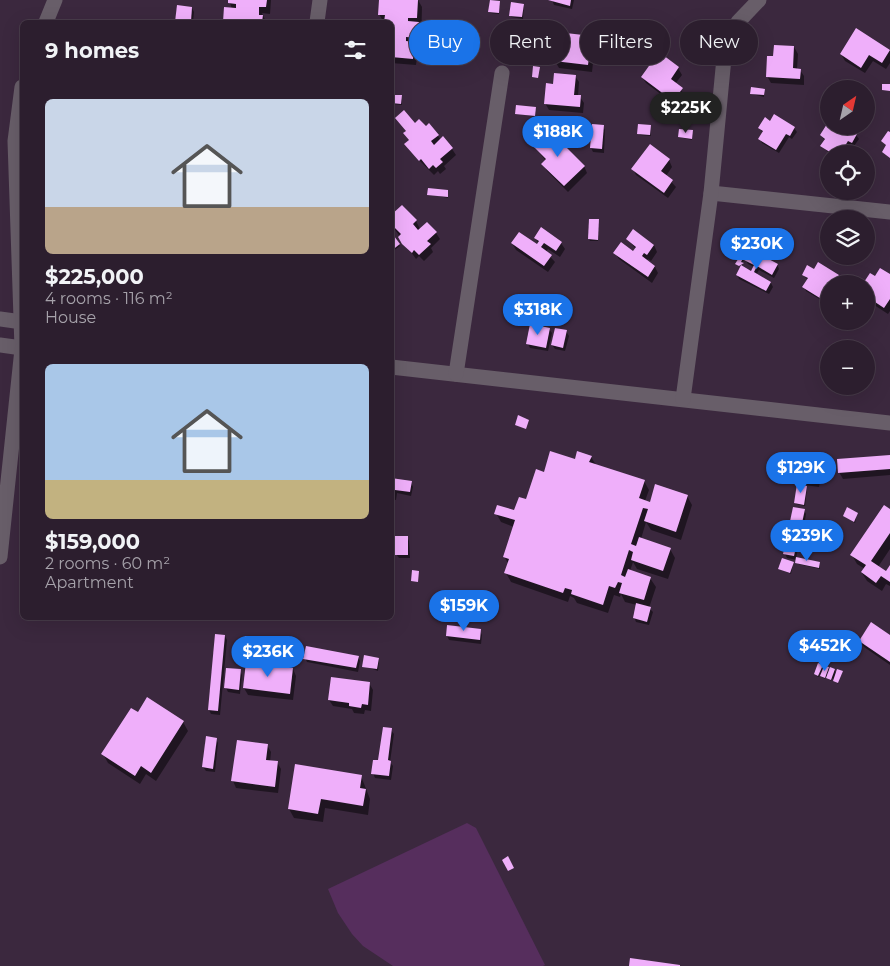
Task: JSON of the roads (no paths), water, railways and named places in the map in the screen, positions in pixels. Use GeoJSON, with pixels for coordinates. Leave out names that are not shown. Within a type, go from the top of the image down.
{"type":"FeatureCollection","features":[{"type":"Feature","properties":{"kind":"street"},"geometry":{"type":"LineString","coordinates":[[47,20],[55,0]]}},
{"type":"Feature","properties":{"kind":"street"},"geometry":{"type":"LineString","coordinates":[[317,20],[320,0]]}},
{"type":"Feature","properties":{"kind":"street"},"geometry":{"type":"LineString","coordinates":[[683,399],[711,194],[724,58],[738,22],[759,0]]}},
{"type":"Feature","properties":{"kind":"street"},"geometry":{"type":"LineString","coordinates":[[456,374],[502,73]]}},
{"type":"Feature","properties":{"kind":"street"},"geometry":{"type":"LineString","coordinates":[[20,103],[15,142],[20,271]]}},
{"type":"Feature","properties":{"kind":"street"},"geometry":{"type":"LineString","coordinates":[[711,194],[890,212]]}},
{"type":"Feature","properties":{"kind":"street"},"geometry":{"type":"LineString","coordinates":[[0,320],[20,322]]}},
{"type":"Feature","properties":{"kind":"street"},"geometry":{"type":"LineString","coordinates":[[0,345],[20,348]]}},
{"type":"Feature","properties":{"kind":"street"},"geometry":{"type":"LineString","coordinates":[[394,366],[890,423]]}},
{"type":"Feature","properties":{"kind":"street"},"geometry":{"type":"LineString","coordinates":[[0,557],[20,392]]}}]}
